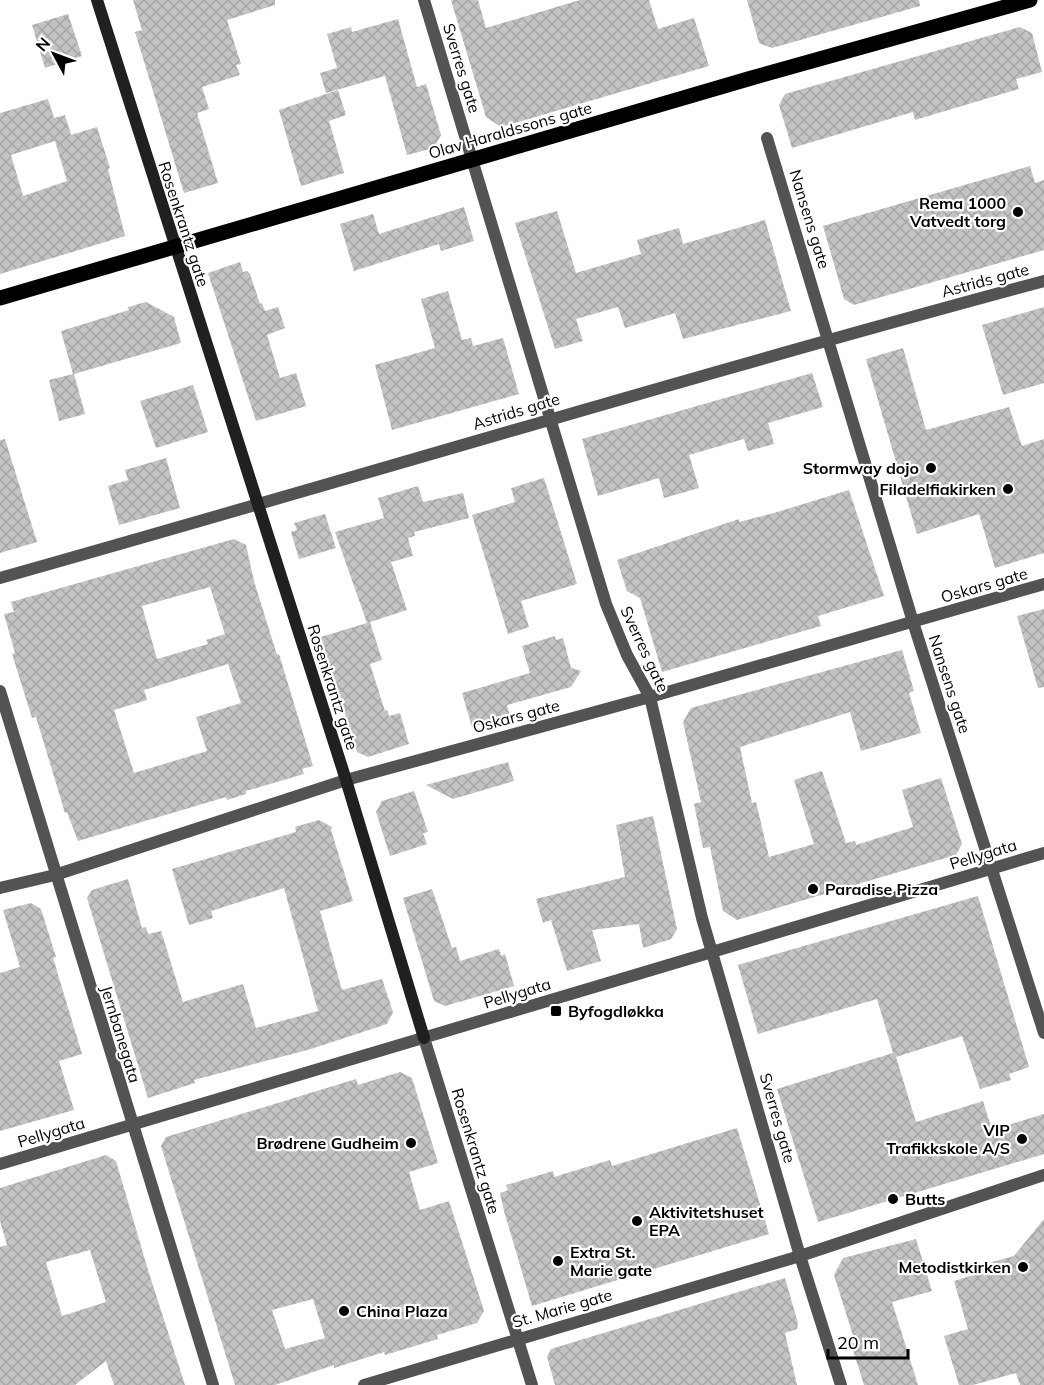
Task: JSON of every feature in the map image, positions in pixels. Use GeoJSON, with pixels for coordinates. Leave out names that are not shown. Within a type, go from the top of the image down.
{"type":"FeatureCollection","features":[{"type":"Feature","properties":{"kind":"main road","name":"Olav Haraldssons gate"},"geometry":{"type":"LineString","coordinates":[[0,298],[748,79],[1030,0]]}},
{"type":"Feature","properties":{"kind":"street","name":"Rosenkrantz gate"},"geometry":{"type":"LineString","coordinates":[[97,0],[174,248],[346,780],[532,1385]]}},
{"type":"Feature","properties":{"kind":"street","name":"Sverres gate"},"geometry":{"type":"LineString","coordinates":[[424,0],[606,604],[627,655],[650,697],[711,953],[800,1256],[841,1385]]}},
{"type":"Feature","properties":{"kind":"street","name":"Nansens gate"},"geometry":{"type":"LineString","coordinates":[[767,138],[913,622],[1044,1033]]}},
{"type":"Feature","properties":{"kind":"street","name":"Astrids gate"},"geometry":{"type":"LineString","coordinates":[[0,578],[258,506],[550,418],[1044,281]]}},
{"type":"Feature","properties":{"kind":"street","name":"Oskars gate"},"geometry":{"type":"LineString","coordinates":[[0,888],[55,875],[346,780],[650,697],[1044,584]]}},
{"type":"Feature","properties":{"kind":"street","name":"Jernbanegata"},"geometry":{"type":"LineString","coordinates":[[0,691],[211,1380]]}},
{"type":"Feature","properties":{"kind":"street","name":"Pellygata"},"geometry":{"type":"LineString","coordinates":[[0,1164],[1044,854]]}},
{"type":"Feature","properties":{"kind":"street","name":"St. Marie gate"},"geometry":{"type":"LineString","coordinates":[[364,1385],[518,1337],[800,1256],[1044,1175]]}},
{"type":"Feature","properties":{"kind":"building"},"geometry":{"type":"Polygon","coordinates":[[[133,0],[275,0],[275,5],[227,20],[241,64],[236,65],[240,75],[202,87],[209,109],[197,113],[218,183],[184,193],[135,32],[142,30],[133,0]]]}},
{"type":"Feature","properties":{"kind":"building"},"geometry":{"type":"Polygon","coordinates":[[[451,0],[478,0],[486,28],[580,0],[649,0],[658,29],[694,18],[709,66],[501,127],[486,117],[451,0]]]}},
{"type":"Feature","properties":{"kind":"building"},"geometry":{"type":"Polygon","coordinates":[[[747,0],[919,0],[920,6],[772,48],[759,43],[747,0]]]}},
{"type":"Feature","properties":{"kind":"building"},"geometry":{"type":"Polygon","coordinates":[[[68,14],[82,56],[45,68],[32,25],[68,14]]]}},
{"type":"Feature","properties":{"kind":"building"},"geometry":{"type":"Polygon","coordinates":[[[398,19],[417,87],[426,84],[441,135],[434,148],[407,155],[385,76],[326,93],[320,73],[337,68],[327,34],[351,27],[352,32],[398,19]]]}},
{"type":"Feature","properties":{"kind":"building"},"geometry":{"type":"Polygon","coordinates":[[[1020,27],[1032,33],[1042,72],[1016,79],[1019,89],[915,120],[913,112],[792,148],[779,105],[785,94],[1020,27]]]}},
{"type":"Feature","properties":{"kind":"building"},"geometry":{"type":"Polygon","coordinates":[[[338,90],[346,115],[329,121],[344,173],[301,186],[279,110],[338,90]]]}},
{"type":"Feature","properties":{"kind":"building"},"geometry":{"type":"Polygon","coordinates":[[[48,99],[54,118],[65,115],[71,135],[97,127],[110,168],[108,169],[125,236],[0,274],[0,113],[48,99]],[[55,141],[11,155],[23,196],[67,181],[55,141]]]}},
{"type":"Feature","properties":{"kind":"building"},"geometry":{"type":"Polygon","coordinates":[[[1030,166],[1035,183],[1044,180],[1044,250],[854,305],[844,299],[823,226],[1030,166]]]}},
{"type":"Feature","properties":{"kind":"building"},"geometry":{"type":"Polygon","coordinates":[[[464,207],[474,241],[441,251],[439,244],[354,271],[340,224],[373,214],[379,234],[464,207]]]}},
{"type":"Feature","properties":{"kind":"building"},"geometry":{"type":"Polygon","coordinates":[[[557,211],[576,273],[641,254],[637,240],[679,228],[683,244],[765,220],[791,311],[683,339],[675,313],[625,328],[618,307],[576,319],[583,341],[555,349],[515,223],[557,211]]]}},
{"type":"Feature","properties":{"kind":"building"},"geometry":{"type":"Polygon","coordinates":[[[240,262],[243,272],[247,271],[250,274],[260,304],[262,303],[265,311],[278,307],[285,328],[267,335],[280,378],[296,373],[306,406],[256,421],[208,273],[240,262]]]}},
{"type":"Feature","properties":{"kind":"building"},"geometry":{"type":"Polygon","coordinates":[[[448,291],[462,340],[471,338],[473,346],[503,338],[519,394],[392,430],[375,365],[435,348],[421,299],[448,291]]]}},
{"type":"Feature","properties":{"kind":"building"},"geometry":{"type":"Polygon","coordinates":[[[146,302],[174,317],[181,343],[74,374],[85,414],[59,421],[49,380],[73,374],[61,331],[129,310],[128,307],[146,302]]]}},
{"type":"Feature","properties":{"kind":"building"},"geometry":{"type":"Polygon","coordinates":[[[1044,307],[1044,383],[1003,395],[982,325],[1044,307]]]}},
{"type":"Feature","properties":{"kind":"building"},"geometry":{"type":"Polygon","coordinates":[[[903,348],[926,430],[1009,407],[1022,446],[1044,439],[1044,553],[995,568],[979,514],[917,534],[866,359],[903,348]]]}},
{"type":"Feature","properties":{"kind":"building"},"geometry":{"type":"Polygon","coordinates":[[[812,373],[823,407],[768,423],[774,444],[748,451],[744,439],[689,455],[699,488],[664,498],[659,478],[598,496],[582,439],[812,373]]]}},
{"type":"Feature","properties":{"kind":"building"},"geometry":{"type":"Polygon","coordinates":[[[193,385],[208,432],[156,448],[140,401],[193,385]]]}},
{"type":"Feature","properties":{"kind":"building"},"geometry":{"type":"Polygon","coordinates":[[[5,439],[37,542],[0,553],[0,440],[5,439]]]}},
{"type":"Feature","properties":{"kind":"building"},"geometry":{"type":"Polygon","coordinates":[[[166,458],[180,508],[119,525],[108,486],[128,480],[125,470],[166,458]]]}},
{"type":"Feature","properties":{"kind":"building"},"geometry":{"type":"Polygon","coordinates":[[[544,478],[577,584],[521,601],[529,627],[508,634],[472,515],[515,502],[511,488],[544,478]]]}},
{"type":"Feature","properties":{"kind":"building"},"geometry":{"type":"Polygon","coordinates":[[[418,486],[423,502],[463,493],[469,518],[414,532],[415,536],[408,538],[413,556],[391,562],[407,610],[367,623],[335,532],[384,518],[378,498],[418,486]]]}},
{"type":"Feature","properties":{"kind":"building"},"geometry":{"type":"Polygon","coordinates":[[[849,490],[884,596],[818,616],[821,626],[662,672],[640,598],[627,591],[617,560],[739,519],[739,522],[774,513],[849,490]]]}},
{"type":"Feature","properties":{"kind":"building"},"geometry":{"type":"Polygon","coordinates":[[[325,514],[336,548],[299,559],[291,532],[297,530],[294,523],[325,514]]]}},
{"type":"Feature","properties":{"kind":"building"},"geometry":{"type":"Polygon","coordinates":[[[234,539],[246,545],[254,581],[313,766],[302,769],[304,774],[246,791],[246,794],[227,800],[226,797],[78,841],[67,812],[65,813],[36,717],[32,718],[12,654],[15,653],[4,614],[14,612],[11,602],[234,539]],[[210,587],[142,606],[157,659],[208,644],[206,640],[225,634],[210,587]],[[228,664],[144,690],[147,700],[114,710],[134,773],[207,751],[196,717],[241,703],[228,664]]]}},
{"type":"Feature","properties":{"kind":"building"},"geometry":{"type":"Polygon","coordinates":[[[1044,609],[1044,687],[1038,688],[1017,616],[1044,609]]]}},
{"type":"Feature","properties":{"kind":"building"},"geometry":{"type":"Polygon","coordinates":[[[370,622],[382,660],[370,664],[385,711],[387,710],[389,716],[400,713],[409,744],[368,757],[357,752],[321,637],[370,622]]]}},
{"type":"Feature","properties":{"kind":"building"},"geometry":{"type":"Polygon","coordinates":[[[555,636],[556,640],[563,638],[571,668],[581,671],[571,687],[507,705],[510,716],[472,727],[462,693],[530,673],[522,646],[555,636]]]}},
{"type":"Feature","properties":{"kind":"building"},"geometry":{"type":"Polygon","coordinates":[[[902,650],[914,691],[909,693],[921,733],[861,751],[850,712],[740,747],[752,803],[756,802],[769,857],[814,844],[794,780],[822,771],[846,843],[855,841],[856,845],[913,827],[902,790],[941,778],[962,844],[956,855],[737,920],[723,911],[710,847],[703,848],[694,804],[701,802],[683,722],[691,708],[902,650]]]}},
{"type":"Feature","properties":{"kind":"building"},"geometry":{"type":"Polygon","coordinates":[[[508,762],[514,781],[453,799],[426,785],[508,762]]]}},
{"type":"Feature","properties":{"kind":"building"},"geometry":{"type":"Polygon","coordinates":[[[414,791],[428,832],[423,833],[427,844],[390,856],[376,812],[382,801],[414,791]]]}},
{"type":"Feature","properties":{"kind":"building"},"geometry":{"type":"Polygon","coordinates":[[[653,816],[677,929],[671,939],[643,948],[639,924],[592,930],[601,961],[567,971],[551,920],[543,923],[536,899],[625,877],[616,825],[653,816]]]}},
{"type":"Feature","properties":{"kind":"building"},"geometry":{"type":"Polygon","coordinates":[[[319,820],[332,827],[353,901],[320,911],[342,990],[382,979],[393,1012],[387,1024],[311,1049],[194,1080],[195,1083],[148,1098],[87,898],[92,890],[128,879],[142,928],[146,927],[148,934],[161,931],[183,1002],[243,984],[256,1028],[318,1011],[284,888],[211,911],[213,918],[189,925],[172,869],[296,832],[295,827],[319,820]]]}},
{"type":"Feature","properties":{"kind":"building"},"geometry":{"type":"Polygon","coordinates":[[[432,889],[452,948],[456,947],[460,961],[499,949],[501,956],[505,954],[514,986],[445,1006],[434,1001],[403,898],[432,889]]]}},
{"type":"Feature","properties":{"kind":"building"},"geometry":{"type":"Polygon","coordinates":[[[978,896],[1029,1067],[1009,1074],[1011,1080],[980,1089],[962,1036],[896,1057],[916,1122],[983,1101],[992,1130],[1044,1114],[1044,1154],[818,1222],[777,1089],[893,1053],[877,999],[758,1034],[738,965],[978,896]]]}},
{"type":"Feature","properties":{"kind":"building"},"geometry":{"type":"Polygon","coordinates":[[[31,903],[41,909],[82,1054],[59,1061],[74,1110],[0,1131],[0,973],[20,967],[3,910],[31,903]]]}},
{"type":"Feature","properties":{"kind":"building"},"geometry":{"type":"Polygon","coordinates":[[[400,1072],[412,1078],[438,1163],[409,1172],[420,1210],[449,1201],[484,1311],[477,1323],[437,1335],[438,1339],[385,1355],[384,1352],[334,1368],[334,1365],[275,1385],[235,1385],[161,1146],[166,1137],[356,1079],[358,1085],[400,1072]],[[313,1299],[272,1310],[285,1349],[325,1338],[313,1299]]]}},
{"type":"Feature","properties":{"kind":"building"},"geometry":{"type":"Polygon","coordinates":[[[737,1128],[769,1234],[532,1306],[500,1193],[508,1190],[506,1185],[553,1171],[554,1177],[610,1160],[612,1166],[737,1128]]]}},
{"type":"Feature","properties":{"kind":"building"},"geometry":{"type":"Polygon","coordinates":[[[106,1155],[116,1161],[185,1385],[114,1385],[106,1361],[75,1385],[0,1385],[0,1247],[7,1245],[0,1221],[0,1188],[106,1155]],[[90,1250],[46,1262],[62,1316],[106,1302],[90,1250]]]}},
{"type":"Feature","properties":{"kind":"building"},"geometry":{"type":"Polygon","coordinates":[[[1044,1219],[1044,1385],[1020,1385],[1016,1373],[973,1385],[959,1385],[944,1336],[968,1329],[954,1281],[983,1272],[981,1265],[1014,1256],[1044,1219]]]}},
{"type":"Feature","properties":{"kind":"building"},"geometry":{"type":"Polygon","coordinates":[[[916,1239],[932,1291],[892,1302],[918,1385],[864,1385],[851,1344],[855,1342],[834,1275],[843,1258],[916,1239]]]}},
{"type":"Feature","properties":{"kind":"building"},"geometry":{"type":"Polygon","coordinates":[[[785,1278],[798,1323],[797,1329],[785,1333],[797,1385],[555,1385],[547,1357],[551,1349],[785,1278]]]}},
{"type":"Feature","properties":{"kind":"place","name":"Rema 1000 Vatvedt torg"},"geometry":{"type":"Point","coordinates":[1018,212]}},
{"type":"Feature","properties":{"kind":"place","name":"Stormway dojo"},"geometry":{"type":"Point","coordinates":[931,468]}},
{"type":"Feature","properties":{"kind":"place","name":"Filadelfiakirken"},"geometry":{"type":"Point","coordinates":[1008,489]}},
{"type":"Feature","properties":{"kind":"place","name":"Paradise Pizza"},"geometry":{"type":"Point","coordinates":[813,889]}},
{"type":"Feature","properties":{"kind":"place","name":"Byfogdløkka"},"geometry":{"type":"Point","coordinates":[556,1011]}},
{"type":"Feature","properties":{"kind":"place","name":"VIP Trafikkskole A/S"},"geometry":{"type":"Point","coordinates":[1022,1139]}},
{"type":"Feature","properties":{"kind":"place","name":"Brødrene Gudheim"},"geometry":{"type":"Point","coordinates":[411,1143]}},
{"type":"Feature","properties":{"kind":"place","name":"Butts"},"geometry":{"type":"Point","coordinates":[893,1199]}},
{"type":"Feature","properties":{"kind":"place","name":"Aktivitetshuset EPA"},"geometry":{"type":"Point","coordinates":[637,1221]}},
{"type":"Feature","properties":{"kind":"place","name":"Extra St. Marie gate"},"geometry":{"type":"Point","coordinates":[558,1261]}},
{"type":"Feature","properties":{"kind":"place","name":"Metodistkirken"},"geometry":{"type":"Point","coordinates":[1023,1267]}},
{"type":"Feature","properties":{"kind":"place","name":"China Plaza"},"geometry":{"type":"Point","coordinates":[344,1311]}}]}
